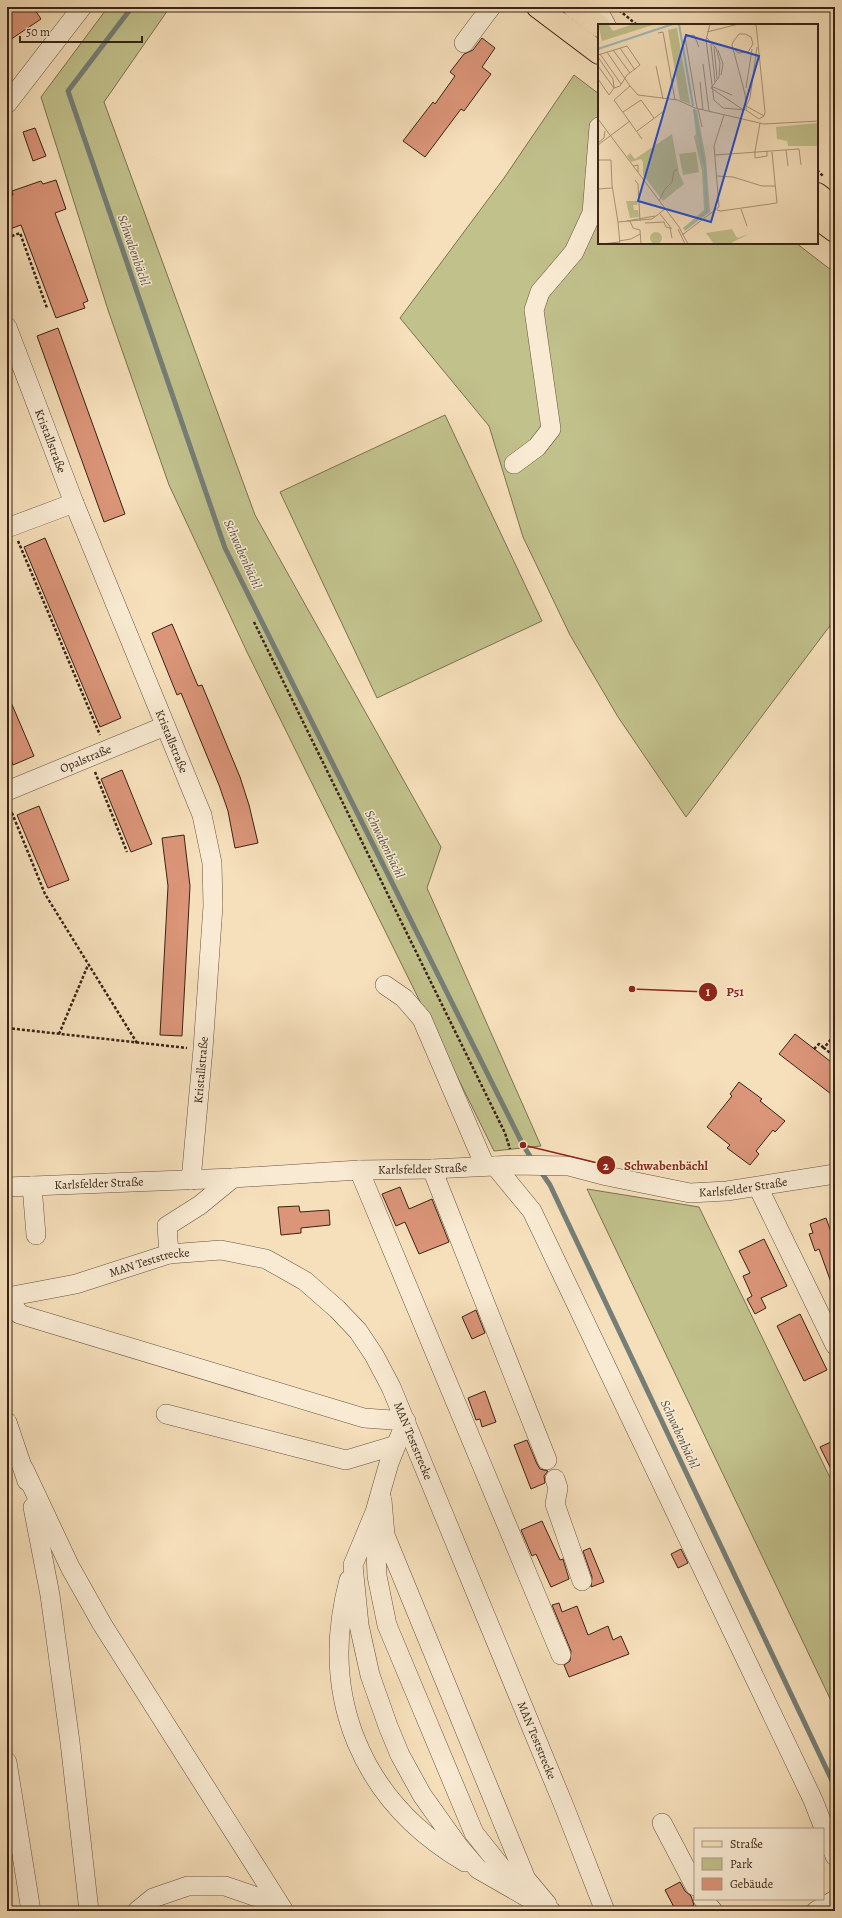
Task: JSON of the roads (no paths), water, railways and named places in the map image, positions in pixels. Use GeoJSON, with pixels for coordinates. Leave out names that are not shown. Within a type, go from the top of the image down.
{"type":"FeatureCollection","features":[{"type":"Feature","properties":{"kind":"main road"},"geometry":{"type":"LineString","coordinates":[[538,7],[598,52]]}},
{"type":"Feature","properties":{"kind":"main road"},"geometry":{"type":"LineString","coordinates":[[574,7],[598,25]]}},
{"type":"Feature","properties":{"kind":"main road"},"geometry":{"type":"LineString","coordinates":[[818,195],[835,208]]}},
{"type":"Feature","properties":{"kind":"main road"},"geometry":{"type":"LineString","coordinates":[[818,219],[835,231]]}},
{"type":"Feature","properties":{"kind":"street"},"geometry":{"type":"LineString","coordinates":[[7,104],[82,7]]}},
{"type":"Feature","properties":{"kind":"street"},"geometry":{"type":"LineString","coordinates":[[464,43],[491,7]]}},
{"type":"Feature","properties":{"kind":"street"},"geometry":{"type":"LineString","coordinates":[[596,7],[605,24]]}},
{"type":"Feature","properties":{"kind":"street"},"geometry":{"type":"LineString","coordinates":[[514,464],[537,447],[551,429],[534,310],[540,292],[574,252],[592,213],[598,139]]}},
{"type":"Feature","properties":{"kind":"street","name":"Kristallstraße"},"geometry":{"type":"LineString","coordinates":[[7,328],[74,503],[202,815],[212,863],[213,906],[203,1049],[191,1180]]}},
{"type":"Feature","properties":{"kind":"street"},"geometry":{"type":"LineString","coordinates":[[10,528],[74,503]]}},
{"type":"Feature","properties":{"kind":"street","name":"Opalstraße"},"geometry":{"type":"LineString","coordinates":[[7,791],[165,726]]}},
{"type":"Feature","properties":{"kind":"street"},"geometry":{"type":"LineString","coordinates":[[385,985],[404,998],[422,1019],[490,1166],[532,1211],[813,1800],[835,1856]]}},
{"type":"Feature","properties":{"kind":"street","name":"Karlsfelder Straße"},"geometry":{"type":"LineString","coordinates":[[7,1187],[191,1180],[359,1170],[432,1169],[514,1164],[569,1166],[607,1176],[690,1193],[758,1187],[835,1174]]}},
{"type":"Feature","properties":{"kind":"street"},"geometry":{"type":"LineString","coordinates":[[432,1169],[547,1460]]}},
{"type":"Feature","properties":{"kind":"street"},"geometry":{"type":"LineString","coordinates":[[359,1170],[561,1655]]}},
{"type":"Feature","properties":{"kind":"street"},"geometry":{"type":"LineString","coordinates":[[169,1254],[167,1226],[200,1205],[233,1178]]}},
{"type":"Feature","properties":{"kind":"street"},"geometry":{"type":"LineString","coordinates":[[32,1186],[36,1234]]}},
{"type":"Feature","properties":{"kind":"street"},"geometry":{"type":"LineString","coordinates":[[758,1187],[835,1345]]}},
{"type":"Feature","properties":{"kind":"street","name":"MAN Teststrecke"},"geometry":{"type":"LineString","coordinates":[[8,1297],[76,1284],[169,1254],[221,1250],[266,1259],[305,1280],[337,1308],[358,1331],[374,1355],[406,1421],[605,1911]]}},
{"type":"Feature","properties":{"kind":"street"},"geometry":{"type":"LineString","coordinates":[[8,1297],[19,1314],[364,1418],[406,1421],[389,1463],[375,1512],[353,1565],[345,1594],[338,1642],[343,1701],[350,1725],[361,1754],[386,1795],[422,1833],[453,1855],[552,1911]]}},
{"type":"Feature","properties":{"kind":"street"},"geometry":{"type":"LineString","coordinates":[[166,1414],[346,1460],[396,1445]]}},
{"type":"Feature","properties":{"kind":"street"},"geometry":{"type":"LineString","coordinates":[[7,1422],[24,1469],[70,1567],[102,1624],[284,1911]]}},
{"type":"Feature","properties":{"kind":"street"},"geometry":{"type":"LineString","coordinates":[[24,1469],[40,1536],[50,1595],[70,1742],[89,1911]]}},
{"type":"Feature","properties":{"kind":"street"},"geometry":{"type":"LineString","coordinates":[[555,1480],[558,1488],[554,1504],[582,1581]]}},
{"type":"Feature","properties":{"kind":"street"},"geometry":{"type":"LineString","coordinates":[[381,1493],[385,1535],[526,1879],[552,1911]]}},
{"type":"Feature","properties":{"kind":"street"},"geometry":{"type":"LineString","coordinates":[[375,1512],[377,1576],[387,1624],[474,1832],[524,1896]]}},
{"type":"Feature","properties":{"kind":"street"},"geometry":{"type":"LineString","coordinates":[[353,1565],[359,1625],[370,1675],[388,1726],[400,1755],[422,1795],[478,1869]]}},
{"type":"Feature","properties":{"kind":"street"},"geometry":{"type":"LineString","coordinates":[[7,1762],[31,1911]]}},
{"type":"Feature","properties":{"kind":"street"},"geometry":{"type":"LineString","coordinates":[[662,1823],[694,1884]]}},
{"type":"Feature","properties":{"kind":"street"},"geometry":{"type":"LineString","coordinates":[[137,1911],[153,1898],[188,1886],[225,1886],[260,1898],[278,1911]]}},
{"type":"Feature","properties":{"kind":"street"},"geometry":{"type":"LineString","coordinates":[[704,1900],[712,1911]]}},
{"type":"Feature","properties":{"kind":"street"},"geometry":{"type":"LineString","coordinates":[[816,1911],[835,1900]]}},
{"type":"Feature","properties":{"kind":"waterway","name":"Schwabenbächl"},"geometry":{"type":"LineString","coordinates":[[132,7],[68,91],[225,548],[523,1145],[533,1161]]}},
{"type":"Feature","properties":{"kind":"waterway","name":"Schwabenbächl"},"geometry":{"type":"LineString","coordinates":[[539,1169],[550,1185],[835,1787]]}},
{"type":"Feature","properties":{"kind":"place","name":"P51"},"geometry":{"type":"Point","coordinates":[632,989]}},
{"type":"Feature","properties":{"kind":"place","name":"Schwabenbächl"},"geometry":{"type":"Point","coordinates":[523,1145]}}]}
